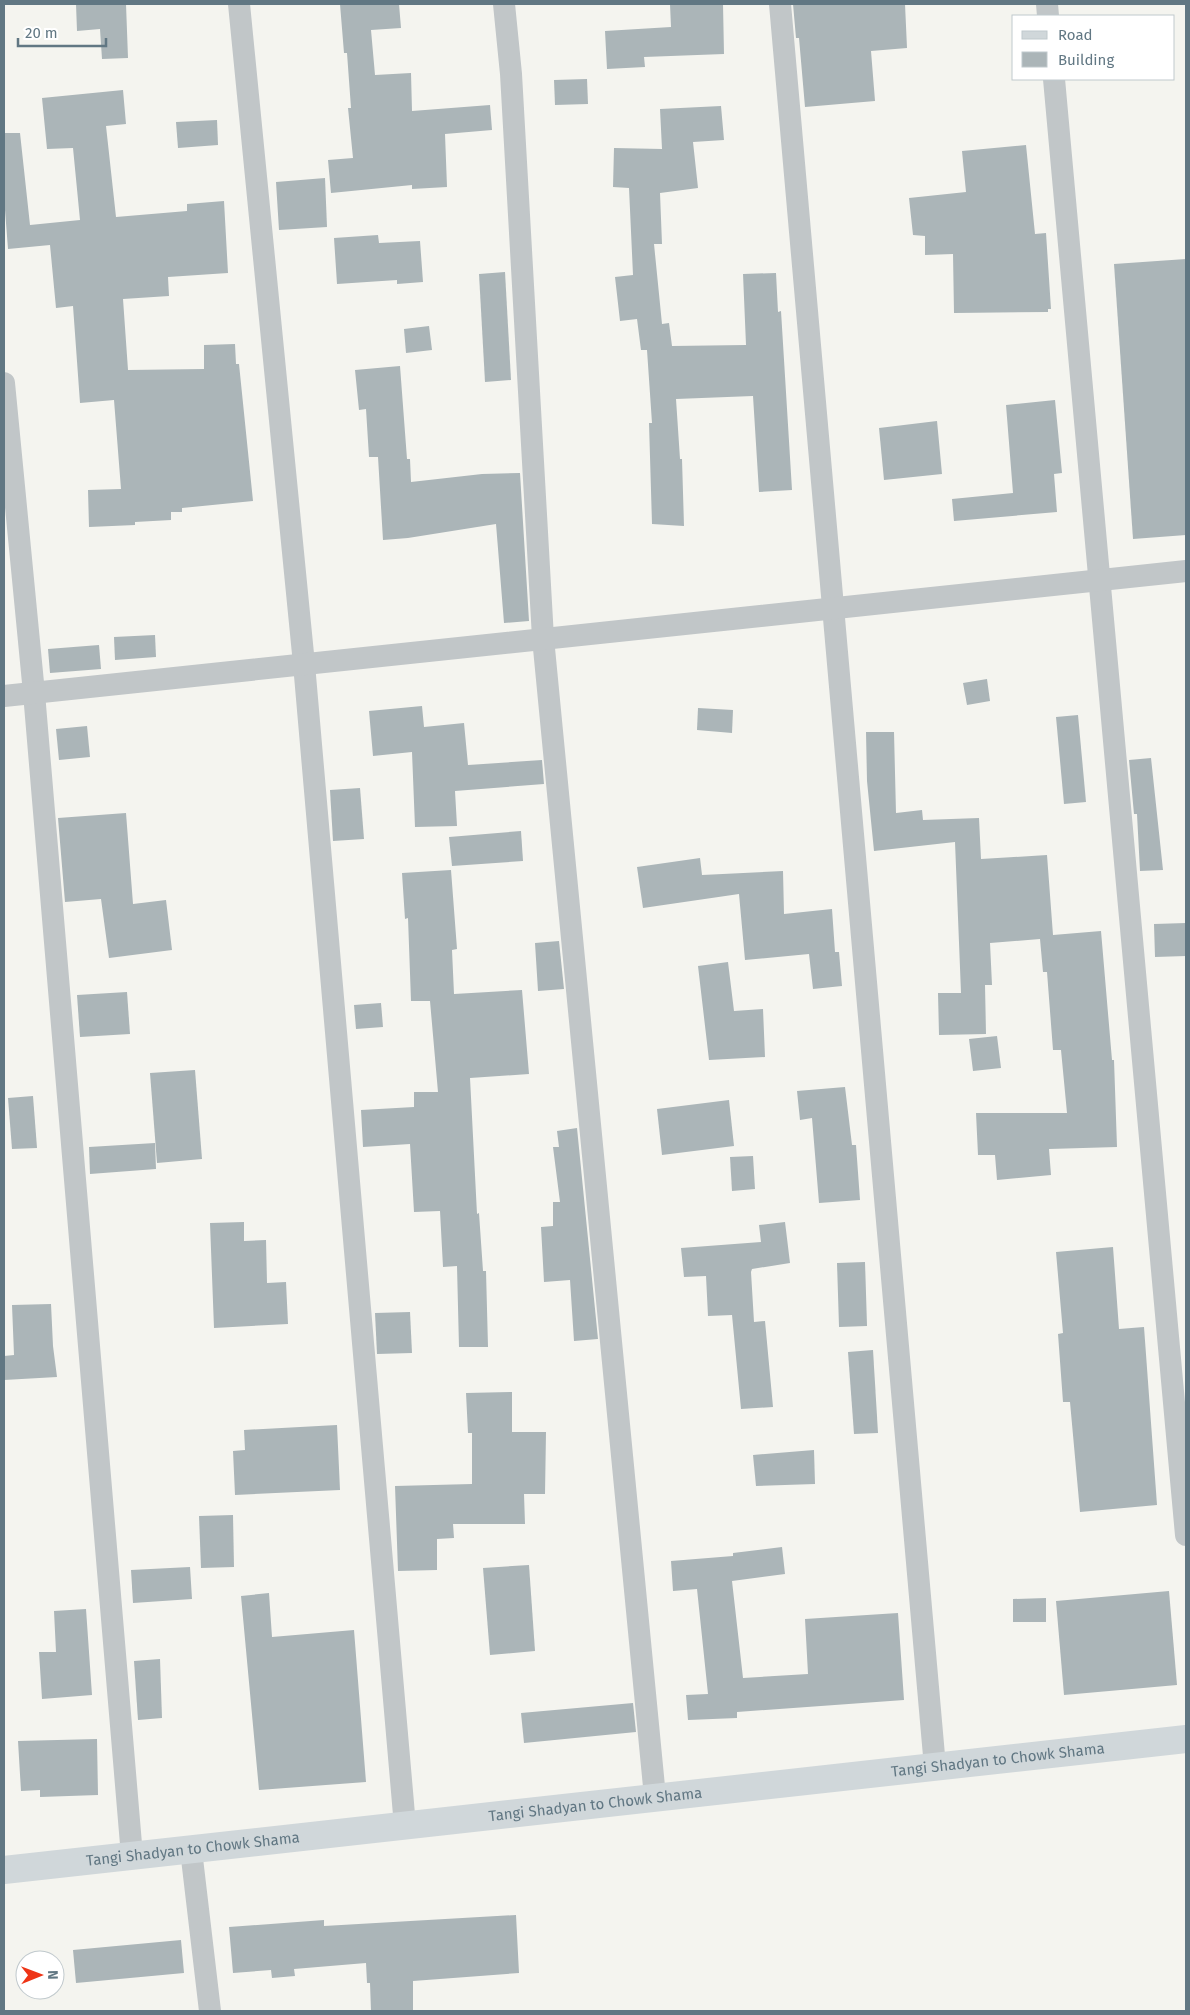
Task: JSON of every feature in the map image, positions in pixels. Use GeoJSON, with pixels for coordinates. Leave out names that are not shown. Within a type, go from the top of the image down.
{"type":"FeatureCollection","features":[{"type":"Feature","properties":{"kind":"main road","name":"Tangi Shadyan to Chowk Shama"},"geometry":{"type":"LineString","coordinates":[[4,1870],[1186,1739]]}},
{"type":"Feature","properties":{"kind":"street"},"geometry":{"type":"LineString","coordinates":[[239,4],[304,664],[405,1826]]}},
{"type":"Feature","properties":{"kind":"street"},"geometry":{"type":"LineString","coordinates":[[504,4],[511,74],[542,638],[655,1797]]}},
{"type":"Feature","properties":{"kind":"street"},"geometry":{"type":"LineString","coordinates":[[780,4],[935,1767]]}},
{"type":"Feature","properties":{"kind":"street"},"geometry":{"type":"LineString","coordinates":[[1054,80],[1186,1535]]}},
{"type":"Feature","properties":{"kind":"street"},"geometry":{"type":"LineString","coordinates":[[4,383],[34,693],[132,1856]]}},
{"type":"Feature","properties":{"kind":"street"},"geometry":{"type":"LineString","coordinates":[[4,696],[1186,570]]}},
{"type":"Feature","properties":{"kind":"street"},"geometry":{"type":"LineString","coordinates":[[191,1850],[210,2011]]}},
{"type":"Feature","properties":{"kind":"building"},"geometry":{"type":"Polygon","coordinates":[[[76,4],[126,4],[128,58],[102,59],[100,29],[77,31],[76,4]]]}},
{"type":"Feature","properties":{"kind":"building"},"geometry":{"type":"Polygon","coordinates":[[[340,4],[399,4],[401,28],[371,30],[375,75],[411,73],[412,111],[490,105],[492,130],[445,134],[447,187],[412,189],[412,185],[331,193],[328,160],[353,158],[348,108],[351,108],[347,53],[344,53],[340,4]]]}},
{"type":"Feature","properties":{"kind":"building"},"geometry":{"type":"Polygon","coordinates":[[[670,4],[723,4],[724,54],[644,57],[645,67],[607,69],[605,31],[671,27],[670,4]]]}},
{"type":"Feature","properties":{"kind":"building"},"geometry":{"type":"Polygon","coordinates":[[[793,4],[905,4],[907,48],[871,51],[875,101],[805,107],[799,38],[796,38],[793,4]]]}},
{"type":"Feature","properties":{"kind":"building"},"geometry":{"type":"Polygon","coordinates":[[[587,79],[588,104],[555,105],[554,80],[587,79]]]}},
{"type":"Feature","properties":{"kind":"building"},"geometry":{"type":"Polygon","coordinates":[[[123,90],[126,124],[106,126],[116,217],[187,211],[187,204],[224,201],[228,273],[168,277],[169,296],[123,299],[128,370],[204,369],[204,345],[235,344],[236,364],[239,364],[253,501],[182,508],[182,512],[171,512],[171,520],[135,522],[135,525],[89,527],[88,490],[121,489],[114,400],[80,403],[73,306],[56,308],[50,245],[8,249],[4,197],[4,133],[20,133],[30,225],[80,220],[73,148],[47,149],[42,98],[123,90]]]}},
{"type":"Feature","properties":{"kind":"building"},"geometry":{"type":"Polygon","coordinates":[[[721,106],[724,140],[693,142],[698,188],[660,193],[662,244],[654,244],[662,324],[669,323],[672,346],[746,345],[743,274],[776,273],[778,312],[781,311],[792,490],[759,492],[753,396],[676,399],[680,459],[682,459],[684,526],[652,524],[649,423],[652,423],[647,350],[641,350],[637,319],[620,321],[615,277],[633,275],[629,188],[613,187],[614,148],[662,149],[660,109],[721,106]]]}},
{"type":"Feature","properties":{"kind":"building"},"geometry":{"type":"Polygon","coordinates":[[[217,120],[218,145],[178,148],[176,122],[217,120]]]}},
{"type":"Feature","properties":{"kind":"building"},"geometry":{"type":"Polygon","coordinates":[[[1026,145],[1035,234],[1046,233],[1051,309],[1048,309],[1048,312],[954,313],[953,254],[925,255],[925,236],[913,235],[909,198],[966,192],[962,151],[1026,145]]]}},
{"type":"Feature","properties":{"kind":"building"},"geometry":{"type":"Polygon","coordinates":[[[325,178],[327,227],[279,230],[276,182],[325,178]]]}},
{"type":"Feature","properties":{"kind":"building"},"geometry":{"type":"Polygon","coordinates":[[[378,235],[379,243],[420,241],[423,282],[397,284],[397,280],[337,284],[334,238],[378,235]]]}},
{"type":"Feature","properties":{"kind":"building"},"geometry":{"type":"Polygon","coordinates":[[[1186,259],[1186,535],[1133,539],[1114,264],[1186,259]]]}},
{"type":"Feature","properties":{"kind":"building"},"geometry":{"type":"Polygon","coordinates":[[[505,272],[511,380],[485,382],[479,274],[505,272]]]}},
{"type":"Feature","properties":{"kind":"building"},"geometry":{"type":"Polygon","coordinates":[[[429,326],[432,350],[406,353],[404,329],[429,326]]]}},
{"type":"Feature","properties":{"kind":"building"},"geometry":{"type":"Polygon","coordinates":[[[400,366],[407,459],[410,459],[411,482],[482,474],[520,473],[529,621],[504,623],[496,524],[408,538],[383,540],[378,457],[369,457],[366,409],[359,410],[355,370],[400,366]]]}},
{"type":"Feature","properties":{"kind":"building"},"geometry":{"type":"Polygon","coordinates":[[[1055,400],[1062,473],[1054,474],[1057,512],[954,521],[952,499],[1013,493],[1006,405],[1055,400]]]}},
{"type":"Feature","properties":{"kind":"building"},"geometry":{"type":"Polygon","coordinates":[[[937,421],[942,474],[884,480],[879,428],[937,421]]]}},
{"type":"Feature","properties":{"kind":"building"},"geometry":{"type":"Polygon","coordinates":[[[155,635],[156,657],[115,660],[114,637],[155,635]]]}},
{"type":"Feature","properties":{"kind":"building"},"geometry":{"type":"Polygon","coordinates":[[[99,645],[101,669],[50,673],[48,649],[99,645]]]}},
{"type":"Feature","properties":{"kind":"building"},"geometry":{"type":"Polygon","coordinates":[[[987,679],[990,701],[967,705],[963,683],[987,679]]]}},
{"type":"Feature","properties":{"kind":"building"},"geometry":{"type":"Polygon","coordinates":[[[422,706],[424,727],[464,723],[468,765],[542,760],[544,784],[455,791],[457,826],[415,827],[412,752],[373,756],[369,711],[422,706]]]}},
{"type":"Feature","properties":{"kind":"building"},"geometry":{"type":"Polygon","coordinates":[[[698,708],[733,710],[732,733],[697,730],[698,708]]]}},
{"type":"Feature","properties":{"kind":"building"},"geometry":{"type":"Polygon","coordinates":[[[1078,715],[1086,802],[1064,804],[1056,717],[1078,715]]]}},
{"type":"Feature","properties":{"kind":"building"},"geometry":{"type":"Polygon","coordinates":[[[87,726],[90,757],[59,760],[56,729],[87,726]]]}},
{"type":"Feature","properties":{"kind":"building"},"geometry":{"type":"Polygon","coordinates":[[[866,732],[894,732],[896,813],[922,810],[923,820],[979,818],[981,859],[1047,855],[1053,935],[1101,931],[1112,1060],[1114,1060],[1117,1147],[1049,1149],[1051,1175],[997,1180],[995,1155],[978,1155],[976,1113],[1067,1113],[1061,1050],[1053,1050],[1047,972],[1043,972],[1040,939],[990,943],[992,985],[985,985],[986,1034],[939,1035],[938,993],[961,993],[955,842],[874,851],[867,781],[866,732]]]}},
{"type":"Feature","properties":{"kind":"building"},"geometry":{"type":"Polygon","coordinates":[[[1151,758],[1163,870],[1140,871],[1137,814],[1134,814],[1129,760],[1151,758]]]}},
{"type":"Feature","properties":{"kind":"building"},"geometry":{"type":"Polygon","coordinates":[[[360,788],[364,839],[333,841],[330,790],[360,788]]]}},
{"type":"Feature","properties":{"kind":"building"},"geometry":{"type":"Polygon","coordinates":[[[126,813],[133,904],[166,900],[172,950],[109,958],[101,899],[65,902],[58,818],[126,813]]]}},
{"type":"Feature","properties":{"kind":"building"},"geometry":{"type":"Polygon","coordinates":[[[521,831],[523,861],[452,866],[449,837],[521,831]]]}},
{"type":"Feature","properties":{"kind":"building"},"geometry":{"type":"Polygon","coordinates":[[[700,858],[702,875],[783,871],[784,914],[832,909],[835,952],[839,952],[842,986],[813,989],[809,954],[745,960],[739,894],[643,908],[637,867],[700,858]]]}},
{"type":"Feature","properties":{"kind":"building"},"geometry":{"type":"Polygon","coordinates":[[[451,870],[457,949],[452,950],[454,994],[522,990],[529,1074],[470,1078],[477,1214],[479,1213],[483,1271],[486,1271],[488,1347],[459,1347],[457,1266],[443,1267],[440,1211],[414,1212],[410,1144],[363,1147],[361,1110],[414,1107],[414,1092],[438,1092],[430,1001],[411,1001],[408,918],[405,919],[402,873],[451,870]]]}},
{"type":"Feature","properties":{"kind":"building"},"geometry":{"type":"Polygon","coordinates":[[[1186,923],[1186,956],[1155,957],[1154,924],[1186,923]]]}},
{"type":"Feature","properties":{"kind":"building"},"geometry":{"type":"Polygon","coordinates":[[[559,941],[564,989],[538,991],[535,943],[559,941]]]}},
{"type":"Feature","properties":{"kind":"building"},"geometry":{"type":"Polygon","coordinates":[[[728,962],[734,1011],[763,1009],[765,1057],[709,1060],[698,966],[728,962]]]}},
{"type":"Feature","properties":{"kind":"building"},"geometry":{"type":"Polygon","coordinates":[[[127,992],[130,1034],[80,1037],[77,995],[127,992]]]}},
{"type":"Feature","properties":{"kind":"building"},"geometry":{"type":"Polygon","coordinates":[[[381,1003],[383,1027],[356,1029],[354,1005],[381,1003]]]}},
{"type":"Feature","properties":{"kind":"building"},"geometry":{"type":"Polygon","coordinates":[[[997,1036],[1001,1068],[973,1071],[969,1039],[997,1036]]]}},
{"type":"Feature","properties":{"kind":"building"},"geometry":{"type":"Polygon","coordinates":[[[195,1070],[202,1159],[157,1163],[150,1073],[195,1070]]]}},
{"type":"Feature","properties":{"kind":"building"},"geometry":{"type":"Polygon","coordinates":[[[845,1087],[852,1145],[856,1145],[860,1200],[819,1203],[812,1118],[800,1120],[797,1091],[845,1087]]]}},
{"type":"Feature","properties":{"kind":"building"},"geometry":{"type":"Polygon","coordinates":[[[33,1096],[37,1148],[12,1149],[8,1098],[33,1096]]]}},
{"type":"Feature","properties":{"kind":"building"},"geometry":{"type":"Polygon","coordinates":[[[729,1100],[734,1146],[662,1155],[657,1109],[729,1100]]]}},
{"type":"Feature","properties":{"kind":"building"},"geometry":{"type":"Polygon","coordinates":[[[577,1128],[598,1339],[574,1341],[570,1280],[544,1282],[541,1227],[553,1226],[553,1202],[560,1202],[553,1147],[559,1147],[557,1131],[577,1128]]]}},
{"type":"Feature","properties":{"kind":"building"},"geometry":{"type":"Polygon","coordinates":[[[155,1143],[156,1169],[90,1174],[89,1147],[155,1143]]]}},
{"type":"Feature","properties":{"kind":"building"},"geometry":{"type":"Polygon","coordinates":[[[753,1156],[755,1189],[732,1191],[730,1157],[753,1156]]]}},
{"type":"Feature","properties":{"kind":"building"},"geometry":{"type":"Polygon","coordinates":[[[244,1222],[244,1241],[266,1240],[267,1283],[286,1282],[288,1324],[214,1328],[210,1223],[244,1222]]]}},
{"type":"Feature","properties":{"kind":"building"},"geometry":{"type":"Polygon","coordinates":[[[785,1222],[790,1263],[752,1269],[751,1272],[754,1322],[765,1321],[773,1407],[741,1409],[732,1315],[708,1316],[706,1276],[684,1277],[681,1248],[761,1242],[759,1225],[785,1222]]]}},
{"type":"Feature","properties":{"kind":"building"},"geometry":{"type":"Polygon","coordinates":[[[1113,1247],[1119,1329],[1144,1327],[1157,1505],[1080,1512],[1070,1402],[1063,1402],[1058,1334],[1063,1333],[1056,1252],[1113,1247]]]}},
{"type":"Feature","properties":{"kind":"building"},"geometry":{"type":"Polygon","coordinates":[[[865,1262],[867,1326],[839,1327],[837,1263],[865,1262]]]}},
{"type":"Feature","properties":{"kind":"building"},"geometry":{"type":"Polygon","coordinates":[[[51,1304],[57,1377],[4,1380],[4,1356],[14,1355],[12,1305],[51,1304]]]}},
{"type":"Feature","properties":{"kind":"building"},"geometry":{"type":"Polygon","coordinates":[[[410,1312],[412,1353],[377,1354],[375,1313],[410,1312]]]}},
{"type":"Feature","properties":{"kind":"building"},"geometry":{"type":"Polygon","coordinates":[[[873,1350],[878,1433],[854,1434],[848,1352],[873,1350]]]}},
{"type":"Feature","properties":{"kind":"building"},"geometry":{"type":"Polygon","coordinates":[[[512,1392],[512,1432],[546,1432],[545,1494],[524,1494],[525,1524],[453,1524],[454,1538],[437,1539],[437,1570],[398,1571],[395,1486],[472,1484],[472,1433],[468,1433],[466,1393],[512,1392]]]}},
{"type":"Feature","properties":{"kind":"building"},"geometry":{"type":"Polygon","coordinates":[[[337,1425],[340,1490],[235,1495],[233,1451],[245,1450],[244,1430],[337,1425]]]}},
{"type":"Feature","properties":{"kind":"building"},"geometry":{"type":"Polygon","coordinates":[[[814,1450],[815,1484],[756,1486],[753,1455],[814,1450]]]}},
{"type":"Feature","properties":{"kind":"building"},"geometry":{"type":"Polygon","coordinates":[[[233,1515],[234,1567],[201,1568],[199,1516],[233,1515]]]}},
{"type":"Feature","properties":{"kind":"building"},"geometry":{"type":"Polygon","coordinates":[[[782,1547],[785,1574],[732,1581],[743,1678],[808,1674],[805,1619],[898,1613],[904,1700],[737,1712],[737,1718],[688,1720],[686,1695],[708,1694],[697,1589],[673,1591],[671,1561],[733,1556],[733,1553],[782,1547]]]}},
{"type":"Feature","properties":{"kind":"building"},"geometry":{"type":"Polygon","coordinates":[[[529,1565],[535,1651],[490,1655],[483,1568],[529,1565]]]}},
{"type":"Feature","properties":{"kind":"building"},"geometry":{"type":"Polygon","coordinates":[[[190,1567],[192,1599],[133,1603],[131,1570],[190,1567]]]}},
{"type":"Feature","properties":{"kind":"building"},"geometry":{"type":"Polygon","coordinates":[[[1169,1591],[1177,1685],[1064,1695],[1056,1601],[1169,1591]]]}},
{"type":"Feature","properties":{"kind":"building"},"geometry":{"type":"Polygon","coordinates":[[[269,1593],[272,1637],[354,1630],[366,1782],[259,1790],[241,1596],[269,1593]]]}},
{"type":"Feature","properties":{"kind":"building"},"geometry":{"type":"Polygon","coordinates":[[[1046,1598],[1046,1622],[1013,1622],[1013,1599],[1046,1598]]]}},
{"type":"Feature","properties":{"kind":"building"},"geometry":{"type":"Polygon","coordinates":[[[86,1609],[92,1695],[42,1699],[39,1652],[56,1652],[54,1611],[86,1609]]]}},
{"type":"Feature","properties":{"kind":"building"},"geometry":{"type":"Polygon","coordinates":[[[160,1659],[162,1718],[138,1720],[134,1661],[160,1659]]]}},
{"type":"Feature","properties":{"kind":"building"},"geometry":{"type":"Polygon","coordinates":[[[633,1703],[636,1732],[524,1743],[521,1713],[633,1703]]]}},
{"type":"Feature","properties":{"kind":"building"},"geometry":{"type":"Polygon","coordinates":[[[97,1739],[98,1795],[40,1797],[40,1790],[21,1791],[18,1741],[97,1739]]]}},
{"type":"Feature","properties":{"kind":"building"},"geometry":{"type":"Polygon","coordinates":[[[516,1915],[519,1973],[413,1981],[413,2011],[371,2011],[370,1983],[367,1983],[366,1963],[294,1969],[295,1976],[272,1978],[271,1970],[233,1973],[229,1927],[324,1920],[324,1926],[516,1915]]]}},
{"type":"Feature","properties":{"kind":"building"},"geometry":{"type":"Polygon","coordinates":[[[181,1940],[184,1973],[76,1983],[73,1950],[181,1940]]]}}]}
